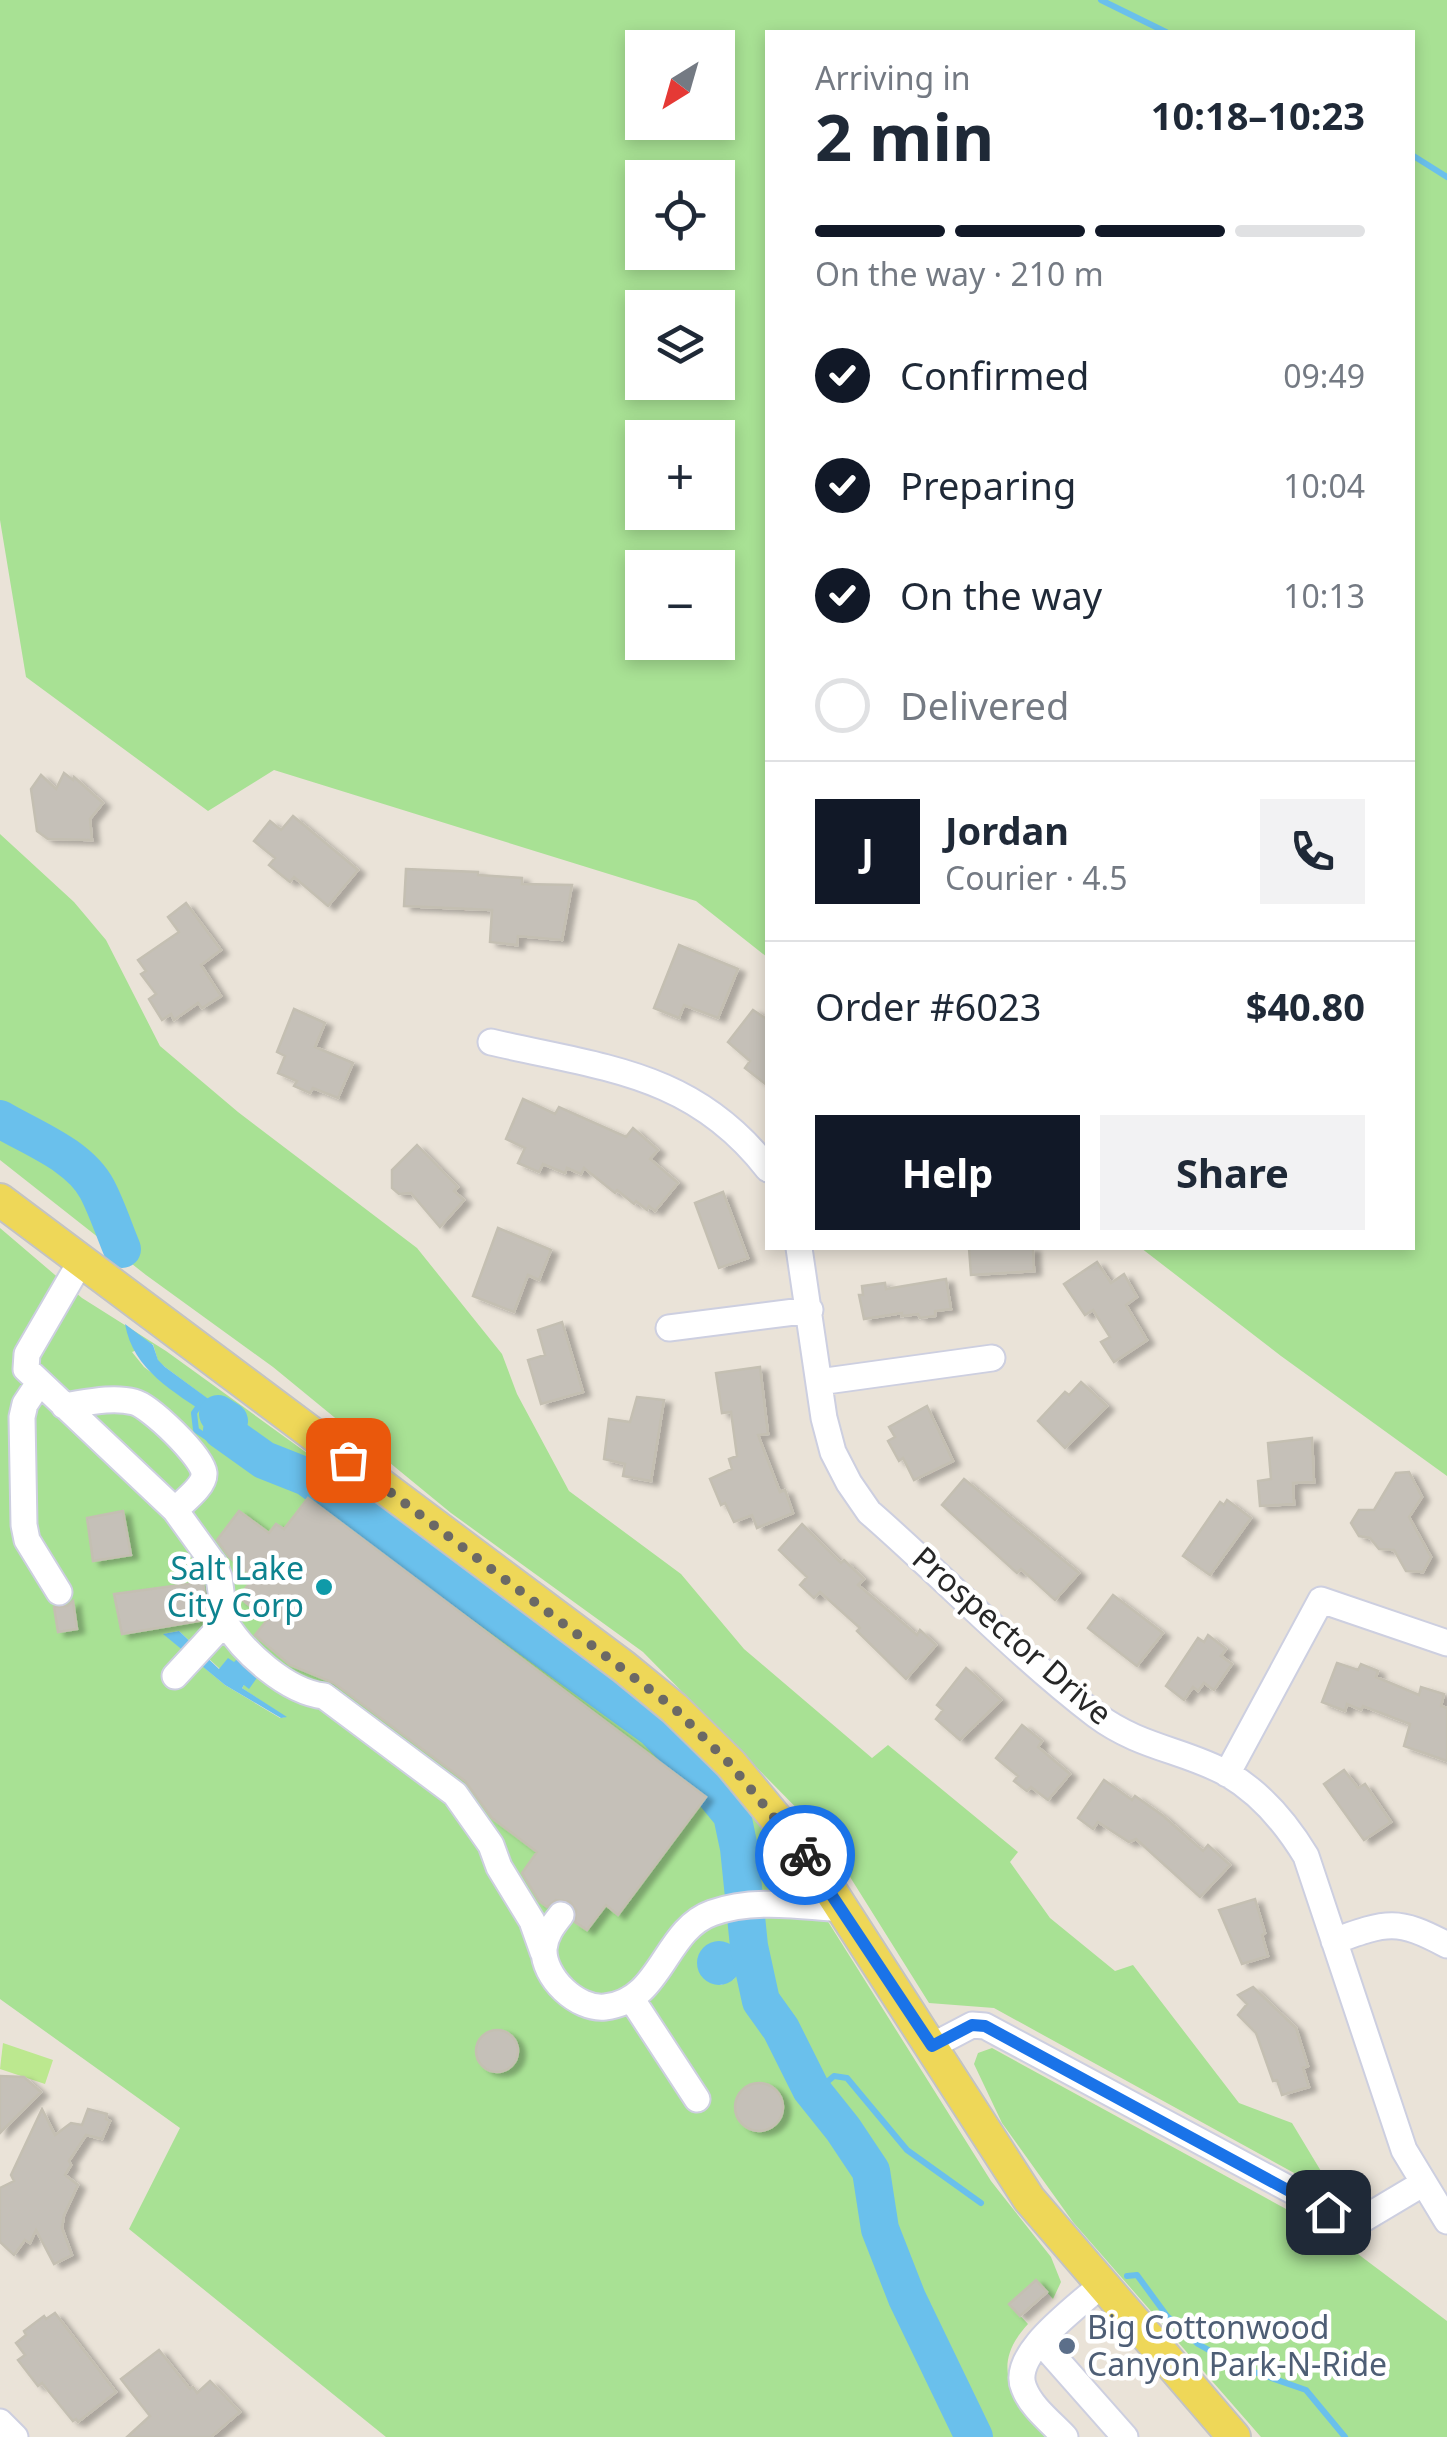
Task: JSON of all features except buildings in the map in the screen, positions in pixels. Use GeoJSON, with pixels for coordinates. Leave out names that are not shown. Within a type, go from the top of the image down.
{"type":"FeatureCollection","features":[{"type":"Feature","properties":{"kind":"main road"},"geometry":{"type":"LineString","coordinates":[[0,1200],[674,1708],[730,1764],[812,1862],[1029,2199],[1234,2437]]}},
{"type":"Feature","properties":{"kind":"street"},"geometry":{"type":"LineString","coordinates":[[491,1042],[646,1078],[686,1095],[722,1118],[765,1166]]}},
{"type":"Feature","properties":{"kind":"street","name":"Prospector Drive"},"geometry":{"type":"LineString","coordinates":[[799,1250],[833,1452],[849,1483],[870,1512],[1072,1696],[1132,1737],[1227,1774],[1259,1796],[1286,1824],[1306,1856],[1404,2150],[1447,2221]]}},
{"type":"Feature","properties":{"kind":"street"},"geometry":{"type":"LineString","coordinates":[[82,1261],[27,1354],[26,1368],[176,1510],[214,1564],[224,1622],[246,1649],[303,1690],[324,1696],[455,1794],[492,1845],[499,1867],[523,1904],[552,1976],[568,1993],[584,2005],[605,2007],[630,1998],[652,1981],[690,1926],[726,1908],[765,1905],[843,1909]]}},
{"type":"Feature","properties":{"kind":"street"},"geometry":{"type":"LineString","coordinates":[[668,1328],[810,1310]]}},
{"type":"Feature","properties":{"kind":"street"},"geometry":{"type":"LineString","coordinates":[[819,1382],[992,1358]]}},
{"type":"Feature","properties":{"kind":"street"},"geometry":{"type":"LineString","coordinates":[[39,1383],[25,1404],[22,1418],[24,1525],[27,1540],[58,1592]]}},
{"type":"Feature","properties":{"kind":"street"},"geometry":{"type":"LineString","coordinates":[[64,1406],[118,1400],[151,1409],[200,1462],[204,1473],[202,1482],[176,1510]]}},
{"type":"Feature","properties":{"kind":"street"},"geometry":{"type":"LineString","coordinates":[[1227,1774],[1322,1600],[1447,1643]]}},
{"type":"Feature","properties":{"kind":"street"},"geometry":{"type":"LineString","coordinates":[[188,1662],[224,1622]]}},
{"type":"Feature","properties":{"kind":"street"},"geometry":{"type":"LineString","coordinates":[[544,1952],[548,1932],[561,1915]]}},
{"type":"Feature","properties":{"kind":"street"},"geometry":{"type":"LineString","coordinates":[[1334,1941],[1385,1925],[1404,1925],[1447,1945]]}},
{"type":"Feature","properties":{"kind":"street"},"geometry":{"type":"LineString","coordinates":[[630,1998],[697,2099]]}},
{"type":"Feature","properties":{"kind":"street"},"geometry":{"type":"LineString","coordinates":[[932,2046],[972,2025],[985,2026],[1345,2219],[1365,2218],[1422,2184]]}},
{"type":"Feature","properties":{"kind":"street"},"geometry":{"type":"LineString","coordinates":[[1065,2437],[1028,2397],[1021,2382],[1023,2362],[1101,2286]]}},
{"type":"Feature","properties":{"kind":"street"},"geometry":{"type":"LineString","coordinates":[[1040,2342],[1124,2437]]}},
{"type":"Feature","properties":{"kind":"street"},"geometry":{"type":"LineString","coordinates":[[0,2422],[15,2437]]}},
{"type":"Feature","properties":{"kind":"green space"},"geometry":{"type":"Polygon","coordinates":[[[0,0],[1447,0],[1447,1476],[1144,1250],[1415,1250],[1415,30],[765,30],[765,955],[696,901],[274,770],[208,811],[26,677],[0,520],[0,0]]]}},
{"type":"Feature","properties":{"kind":"green space"},"geometry":{"type":"Polygon","coordinates":[[[0,834],[74,902],[106,940],[160,1046],[238,1112],[417,1248],[502,1354],[517,1394],[569,1491],[681,1574],[744,1649],[872,1758],[888,1745],[1018,1852],[1010,1862],[1050,1918],[1115,1971],[1133,1965],[1239,2103],[1292,2123],[1336,2196],[994,2008],[929,2003],[825,1837],[643,1652],[451,1513],[273,1367],[146,1275],[0,1160],[0,834]]]}},
{"type":"Feature","properties":{"kind":"green space"},"geometry":{"type":"Polygon","coordinates":[[[0,1228],[82,1298],[166,1351],[589,1657],[725,1777],[783,1850],[991,2181],[1051,2257],[1061,2282],[1053,2299],[1036,2280],[1009,2304],[1028,2324],[1015,2341],[1007,2370],[1017,2397],[1049,2437],[386,2437],[129,2229],[180,2128],[0,1999],[0,1228]],[[153,1344],[132,1352],[144,1367],[211,1417],[207,1424],[231,1441],[237,1452],[252,1432],[158,1361],[153,1344]],[[179,1631],[164,1634],[225,1685],[280,1718],[285,1717],[242,1688],[234,1663],[220,1669],[179,1631]],[[719,1942],[701,1951],[698,1964],[703,1977],[721,1985],[734,1979],[741,1967],[727,1943],[719,1942]]]}},
{"type":"Feature","properties":{"kind":"green space"},"geometry":{"type":"Polygon","coordinates":[[[3,2043],[53,2060],[45,2084],[0,2069],[3,2043]]]}},
{"type":"Feature","properties":{"kind":"green space"},"geometry":{"type":"Polygon","coordinates":[[[992,2048],[1330,2233],[1447,2321],[1447,2437],[1261,2437],[1073,2222],[1002,2123],[974,2064],[978,2053],[992,2048]]]}},
{"type":"Feature","properties":{"kind":"water"},"geometry":{"type":"Polygon","coordinates":[[[125,1324],[153,1345],[165,1367],[252,1431],[237,1453],[227,1446],[230,1441],[207,1424],[211,1417],[146,1367],[129,1340],[125,1324]]]}},
{"type":"Feature","properties":{"kind":"water"},"geometry":{"type":"Polygon","coordinates":[[[179,1631],[219,1669],[228,1658],[234,1662],[237,1659],[259,1675],[249,1689],[244,1685],[242,1688],[287,1717],[281,1718],[225,1685],[163,1634],[179,1631]]]}},
{"type":"Feature","properties":{"kind":"water"},"geometry":{"type":"Polygon","coordinates":[[[719,1941],[734,1948],[741,1963],[734,1978],[719,1985],[704,1978],[697,1963],[704,1948],[719,1941]]]}},
{"type":"Feature","properties":{"kind":"waterway"},"geometry":{"type":"LineString","coordinates":[[1101,0],[1162,30]]}},
{"type":"Feature","properties":{"kind":"waterway"},"geometry":{"type":"LineString","coordinates":[[1415,157],[1447,177]]}},
{"type":"Feature","properties":{"kind":"waterway"},"geometry":{"type":"LineString","coordinates":[[0,1119],[79,1166],[101,1196],[122,1249]]}},
{"type":"Feature","properties":{"kind":"waterway"},"geometry":{"type":"LineString","coordinates":[[201,1403],[194,1413],[196,1430],[214,1442]]}},
{"type":"Feature","properties":{"kind":"waterway"},"geometry":{"type":"LineString","coordinates":[[218,1414],[229,1421],[222,1430],[264,1460],[307,1477],[654,1728],[732,1815],[749,1946],[761,2001],[781,2029],[811,2089],[871,2171],[880,2229],[907,2298],[974,2437]]}},
{"type":"Feature","properties":{"kind":"waterway"},"geometry":{"type":"LineString","coordinates":[[222,1430],[214,1442],[234,1457],[265,1461]]}},
{"type":"Feature","properties":{"kind":"waterway"},"geometry":{"type":"LineString","coordinates":[[246,1433],[307,1477]]}},
{"type":"Feature","properties":{"kind":"waterway"},"geometry":{"type":"LineString","coordinates":[[814,2093],[834,2076],[847,2078],[907,2150],[981,2203]]}},
{"type":"Feature","properties":{"kind":"waterway"},"geometry":{"type":"LineString","coordinates":[[1127,2276],[1137,2275],[1167,2316],[1198,2344],[1237,2366],[1306,2390],[1345,2437]]}},
{"type":"Feature","properties":{"kind":"way so far"},"geometry":{"type":"LineString","coordinates":[[348,1460],[674,1708],[730,1764],[805,1855]]}},
{"type":"Feature","properties":{"kind":"place","name":"Salt Lake City Corp"},"geometry":{"type":"Point","coordinates":[324,1587]}},
{"type":"Feature","properties":{"kind":"place","name":"Big Cottonwood Canyon Park-N-Ride"},"geometry":{"type":"Point","coordinates":[1067,2346]}},
{"type":"Feature","properties":{"kind":"route"},"geometry":{"type":"LineString","coordinates":[[805,1855],[932,2046],[958,2030],[985,2026],[1328,2212]]}}]}
